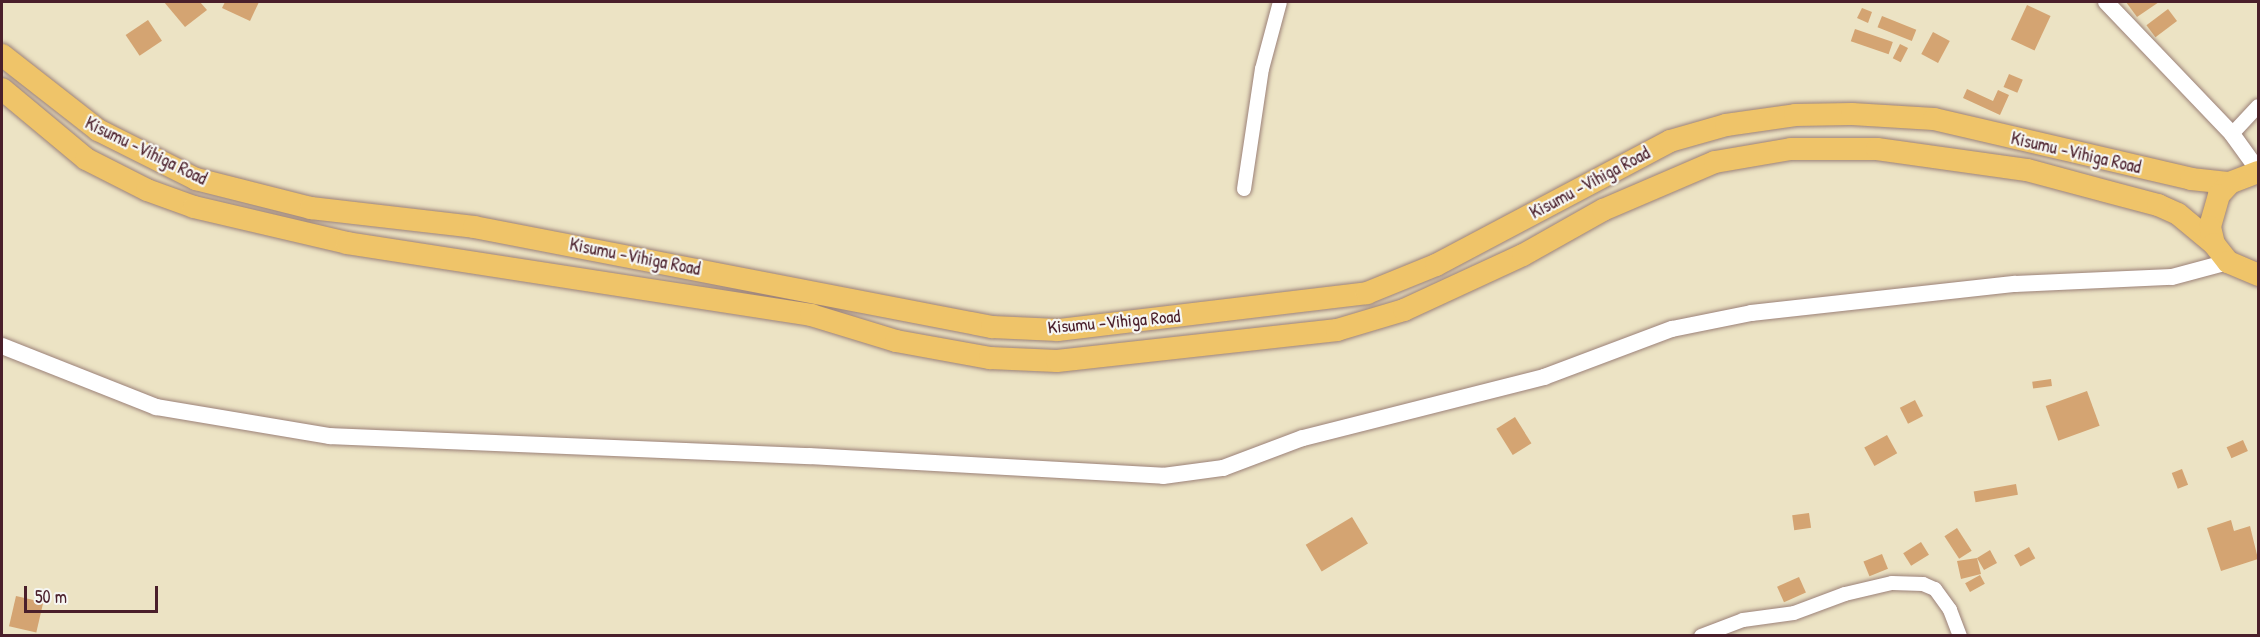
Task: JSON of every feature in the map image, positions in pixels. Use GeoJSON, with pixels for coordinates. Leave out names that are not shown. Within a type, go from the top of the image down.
{"type":"FeatureCollection","features":[{"type":"Feature","properties":{"kind":"highway","name":"Kisumu -Vihiga Road"},"geometry":{"type":"LineString","coordinates":[[2,55],[98,130],[196,179],[311,208],[474,227],[992,327],[1058,330],[1367,293],[1436,265],[1670,141],[1726,125],[1795,115],[1852,114],[1934,119],[2191,179],[2230,183]]}},
{"type":"Feature","properties":{"kind":"highway","name":"Kisumu -Vihiga Road"},"geometry":{"type":"LineString","coordinates":[[2,89],[86,159],[147,190],[194,207],[347,243],[811,315],[896,341],[990,358],[1057,361],[1337,330],[1413,306],[1523,255],[1613,206],[1715,162],[1791,149],[1917,153],[2027,170],[2158,204],[2178,214],[2214,244],[2228,262]]}},
{"type":"Feature","properties":{"kind":"highway"},"geometry":{"type":"LineString","coordinates":[[2214,244],[2210,227],[2212,209],[2230,183],[2259,171]]}},
{"type":"Feature","properties":{"kind":"highway"},"geometry":{"type":"LineString","coordinates":[[2228,262],[2259,275]]}},
{"type":"Feature","properties":{"kind":"street"},"geometry":{"type":"LineString","coordinates":[[1244,189],[1262,69],[1280,2]]}},
{"type":"Feature","properties":{"kind":"street"},"geometry":{"type":"LineString","coordinates":[[2106,2],[2232,134],[2259,171]]}},
{"type":"Feature","properties":{"kind":"street"},"geometry":{"type":"LineString","coordinates":[[2232,134],[2259,106]]}},
{"type":"Feature","properties":{"kind":"street"},"geometry":{"type":"LineString","coordinates":[[2,346],[156,407],[330,436],[809,456],[1163,476],[1223,468],[1303,438],[1544,377],[1672,329],[1751,313],[2015,284],[2172,277],[2228,262]]}},
{"type":"Feature","properties":{"kind":"street"},"geometry":{"type":"LineString","coordinates":[[1701,636],[1743,620],[1788,615],[1845,594],[1892,583],[1923,584],[1935,589],[1950,610],[1960,636]]}},
{"type":"Feature","properties":{"kind":"building"},"geometry":{"type":"Polygon","coordinates":[[[164,2],[200,2],[207,10],[185,27],[164,2]]]}},
{"type":"Feature","properties":{"kind":"building"},"geometry":{"type":"Polygon","coordinates":[[[225,2],[259,2],[250,21],[222,8],[225,2]]]}},
{"type":"Feature","properties":{"kind":"building"},"geometry":{"type":"Polygon","coordinates":[[[2126,2],[2159,2],[2137,17],[2126,2]]]}},
{"type":"Feature","properties":{"kind":"building"},"geometry":{"type":"Polygon","coordinates":[[[2027,5],[2051,16],[2035,50],[2011,39],[2027,5]]]}},
{"type":"Feature","properties":{"kind":"building"},"geometry":{"type":"Polygon","coordinates":[[[1862,8],[1872,12],[1868,23],[1857,18],[1862,8]]]}},
{"type":"Feature","properties":{"kind":"building"},"geometry":{"type":"Polygon","coordinates":[[[2168,9],[2177,21],[2155,37],[2146,25],[2168,9]]]}},
{"type":"Feature","properties":{"kind":"building"},"geometry":{"type":"Polygon","coordinates":[[[1882,16],[1916,30],[1912,41],[1878,27],[1882,16]]]}},
{"type":"Feature","properties":{"kind":"building"},"geometry":{"type":"Polygon","coordinates":[[[148,20],[162,41],[140,56],[126,35],[148,20]]]}},
{"type":"Feature","properties":{"kind":"building"},"geometry":{"type":"Polygon","coordinates":[[[1855,29],[1893,42],[1889,54],[1851,41],[1855,29]]]}},
{"type":"Feature","properties":{"kind":"building"},"geometry":{"type":"Polygon","coordinates":[[[1933,32],[1950,41],[1938,63],[1921,54],[1933,32]]]}},
{"type":"Feature","properties":{"kind":"building"},"geometry":{"type":"Polygon","coordinates":[[[1900,44],[1908,48],[1901,62],[1893,58],[1900,44]]]}},
{"type":"Feature","properties":{"kind":"building"},"geometry":{"type":"Polygon","coordinates":[[[2009,74],[2023,80],[2017,93],[2004,87],[2009,74]]]}},
{"type":"Feature","properties":{"kind":"building"},"geometry":{"type":"Polygon","coordinates":[[[1967,89],[1993,101],[1998,90],[2009,95],[2000,115],[1963,98],[1967,89]]]}},
{"type":"Feature","properties":{"kind":"building"},"geometry":{"type":"Polygon","coordinates":[[[2051,379],[2052,386],[2033,389],[2032,382],[2051,379]]]}},
{"type":"Feature","properties":{"kind":"building"},"geometry":{"type":"Polygon","coordinates":[[[2087,391],[2100,426],[2058,441],[2046,406],[2087,391]]]}},
{"type":"Feature","properties":{"kind":"building"},"geometry":{"type":"Polygon","coordinates":[[[1915,400],[1923,416],[1908,424],[1900,408],[1915,400]]]}},
{"type":"Feature","properties":{"kind":"building"},"geometry":{"type":"Polygon","coordinates":[[[1515,417],[1531,443],[1513,455],[1496,429],[1515,417]]]}},
{"type":"Feature","properties":{"kind":"building"},"geometry":{"type":"Polygon","coordinates":[[[1887,435],[1897,453],[1874,466],[1864,448],[1887,435]]]}},
{"type":"Feature","properties":{"kind":"building"},"geometry":{"type":"Polygon","coordinates":[[[2243,440],[2248,451],[2231,458],[2227,447],[2243,440]]]}},
{"type":"Feature","properties":{"kind":"building"},"geometry":{"type":"Polygon","coordinates":[[[2182,469],[2188,485],[2178,489],[2172,473],[2182,469]]]}},
{"type":"Feature","properties":{"kind":"building"},"geometry":{"type":"Polygon","coordinates":[[[2016,484],[2018,495],[1976,502],[1974,491],[2016,484]]]}},
{"type":"Feature","properties":{"kind":"building"},"geometry":{"type":"Polygon","coordinates":[[[1809,513],[1811,528],[1794,530],[1792,515],[1809,513]]]}},
{"type":"Feature","properties":{"kind":"building"},"geometry":{"type":"Polygon","coordinates":[[[1352,517],[1368,544],[1322,571],[1306,545],[1352,517]]]}},
{"type":"Feature","properties":{"kind":"building"},"geometry":{"type":"Polygon","coordinates":[[[2231,520],[2234,531],[2250,526],[2258,559],[2221,571],[2207,528],[2231,520]]]}},
{"type":"Feature","properties":{"kind":"building"},"geometry":{"type":"Polygon","coordinates":[[[1957,528],[1972,551],[1959,559],[1944,536],[1957,528]]]}},
{"type":"Feature","properties":{"kind":"building"},"geometry":{"type":"Polygon","coordinates":[[[1921,542],[1929,555],[1911,566],[1903,553],[1921,542]]]}},
{"type":"Feature","properties":{"kind":"building"},"geometry":{"type":"Polygon","coordinates":[[[2029,547],[2035,558],[2020,567],[2014,555],[2029,547]]]}},
{"type":"Feature","properties":{"kind":"building"},"geometry":{"type":"Polygon","coordinates":[[[1990,550],[1997,563],[1984,570],[1977,558],[1990,550]]]}},
{"type":"Feature","properties":{"kind":"building"},"geometry":{"type":"Polygon","coordinates":[[[1882,554],[1888,569],[1869,576],[1863,561],[1882,554]]]}},
{"type":"Feature","properties":{"kind":"building"},"geometry":{"type":"Polygon","coordinates":[[[1977,558],[1981,574],[1961,579],[1957,561],[1977,558]]]}},
{"type":"Feature","properties":{"kind":"building"},"geometry":{"type":"Polygon","coordinates":[[[1980,575],[1985,584],[1970,592],[1965,583],[1980,575]]]}},
{"type":"Feature","properties":{"kind":"building"},"geometry":{"type":"Polygon","coordinates":[[[1799,577],[1806,593],[1784,602],[1777,587],[1799,577]]]}},
{"type":"Feature","properties":{"kind":"building"},"geometry":{"type":"Polygon","coordinates":[[[16,596],[43,602],[36,633],[9,626],[16,596]]]}}]}
